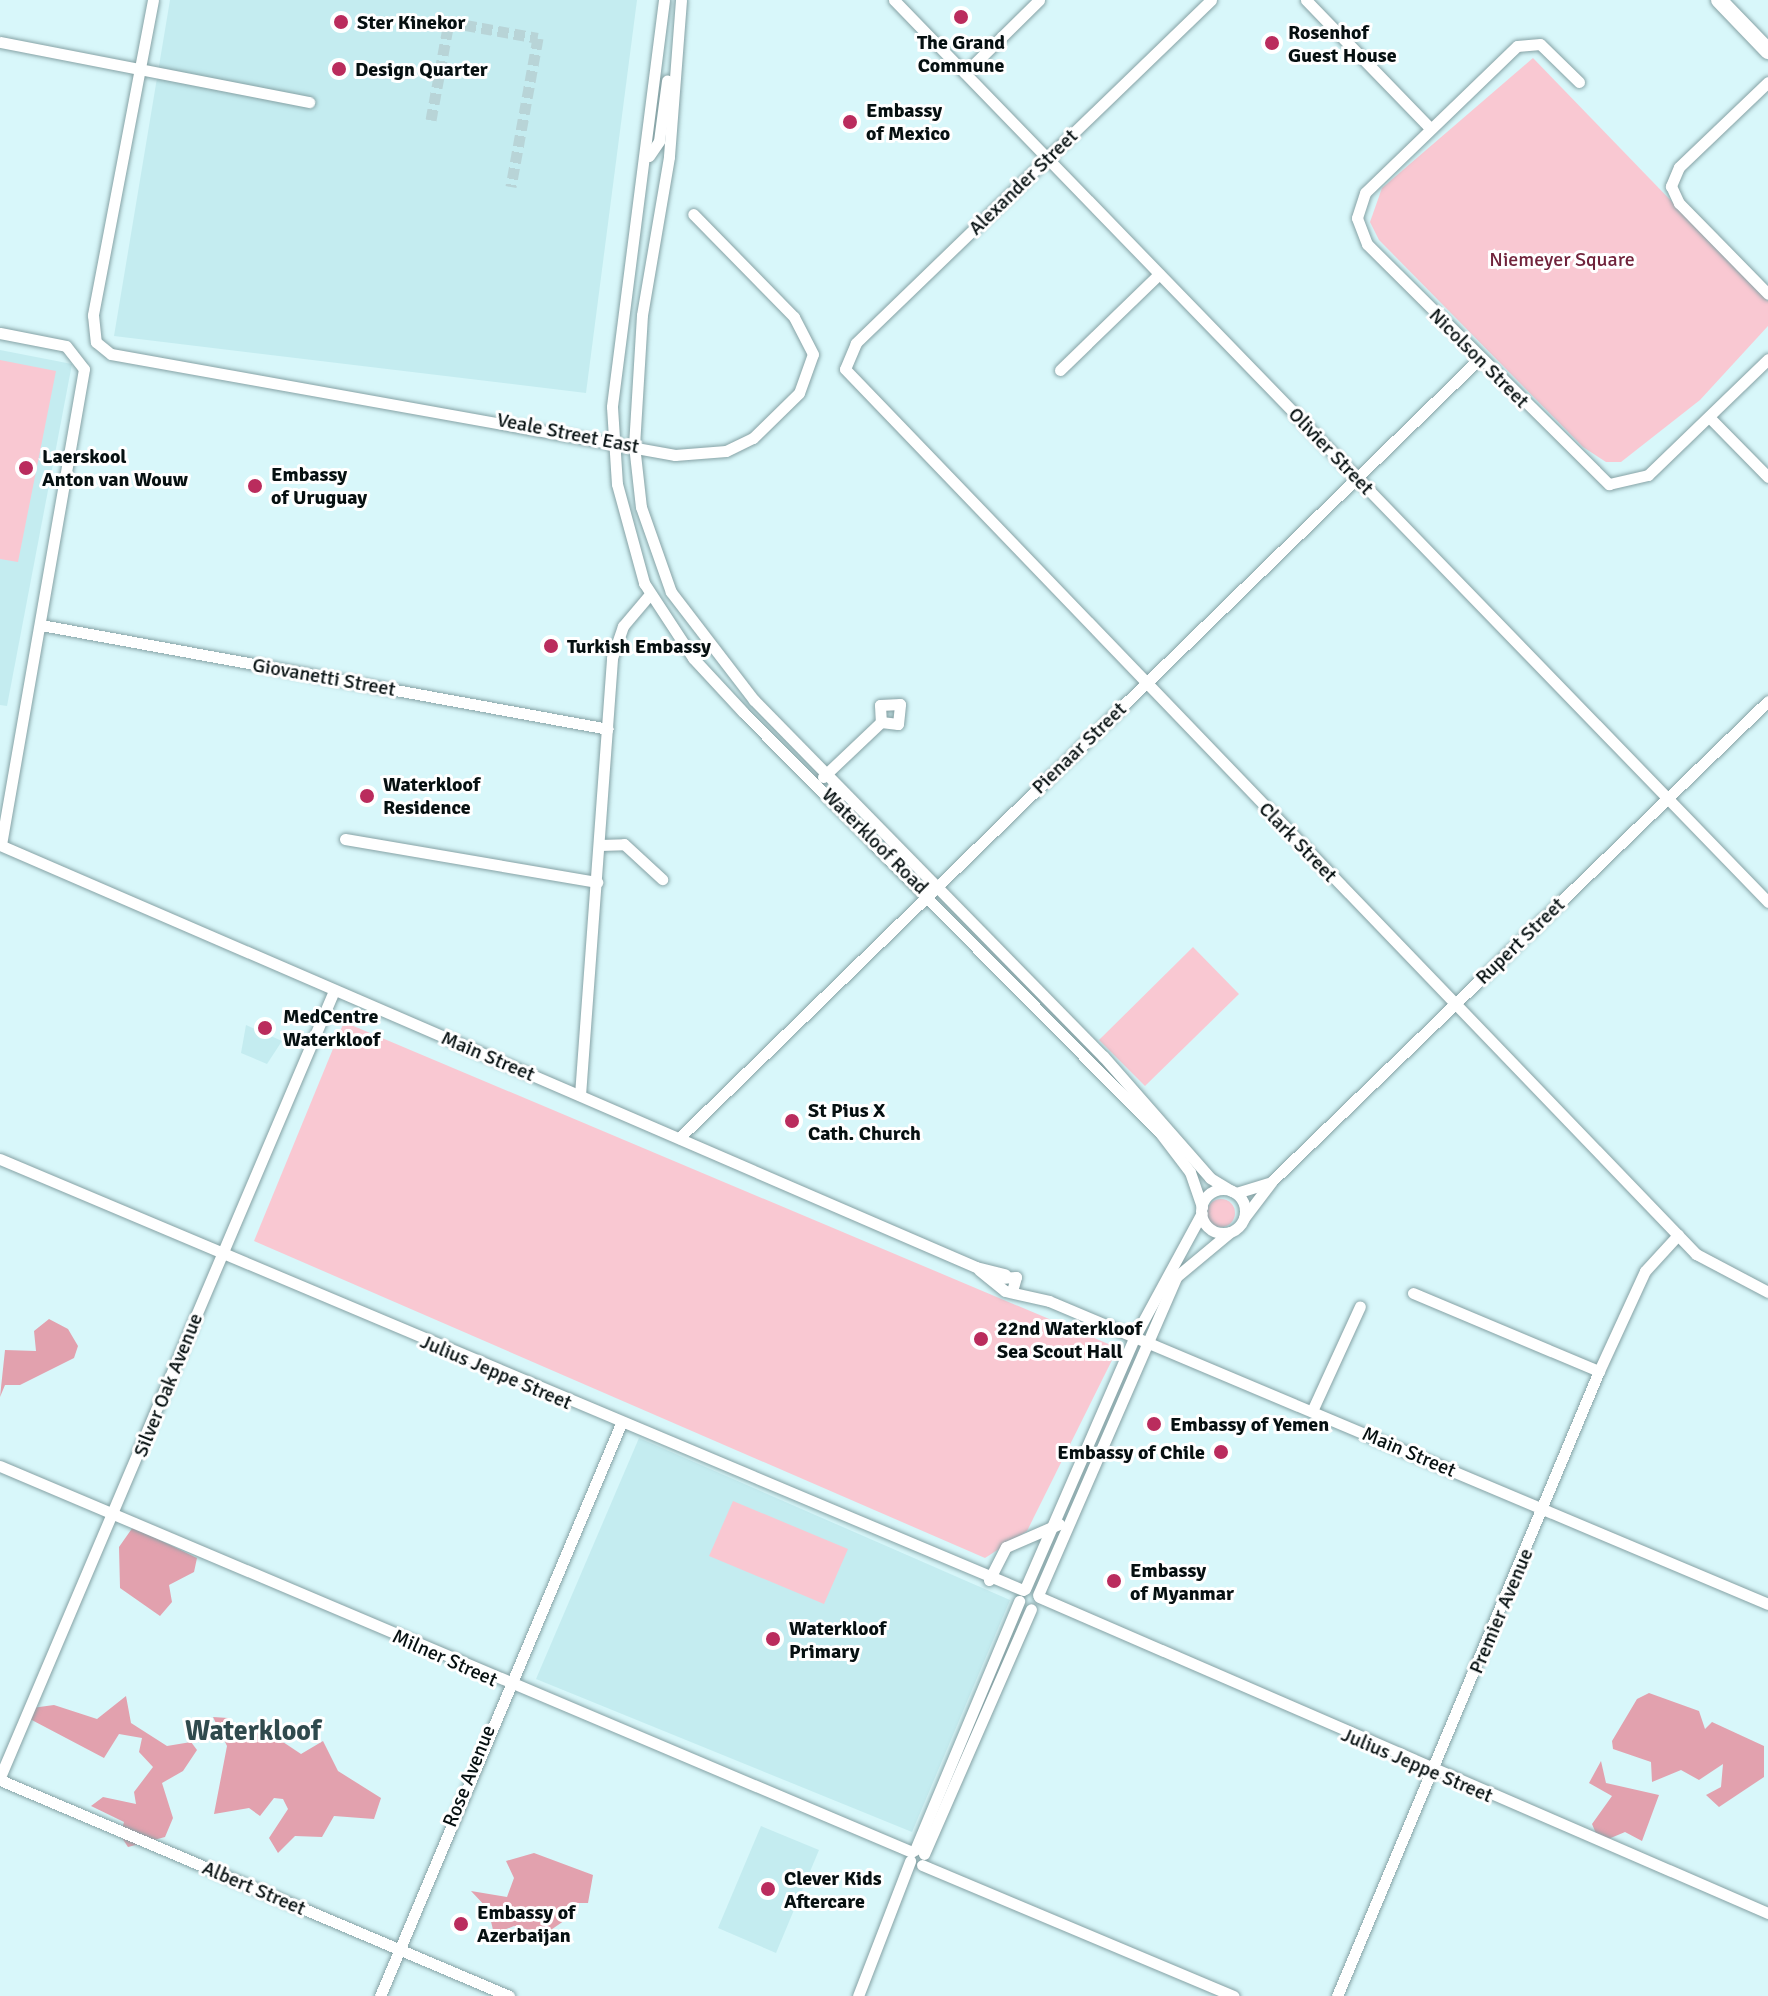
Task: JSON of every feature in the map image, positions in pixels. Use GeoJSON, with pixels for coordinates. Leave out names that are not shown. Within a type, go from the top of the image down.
{"type":"FeatureCollection","features":[{"type":"Feature","properties":{"kind":"main road"},"geometry":{"type":"LineString","coordinates":[[1719,0],[1768,51]]}},
{"type":"Feature","properties":{"kind":"street"},"geometry":{"type":"LineString","coordinates":[[140,69],[153,0]]}},
{"type":"Feature","properties":{"kind":"street"},"geometry":{"type":"LineString","coordinates":[[648,157],[664,0]]}},
{"type":"Feature","properties":{"kind":"street"},"geometry":{"type":"LineString","coordinates":[[648,157],[659,141],[674,66],[681,0]]}},
{"type":"Feature","properties":{"kind":"street","name":"Olivier Street"},"geometry":{"type":"LineString","coordinates":[[894,0],[1768,902]]}},
{"type":"Feature","properties":{"kind":"street"},"geometry":{"type":"LineString","coordinates":[[965,73],[1039,0]]}},
{"type":"Feature","properties":{"kind":"street","name":"Alexander Street"},"geometry":{"type":"LineString","coordinates":[[845,369],[851,349],[1211,0]]}},
{"type":"Feature","properties":{"kind":"street"},"geometry":{"type":"LineString","coordinates":[[1306,0],[1430,128]]}},
{"type":"Feature","properties":{"kind":"street","name":"Nicolson Street"},"geometry":{"type":"LineString","coordinates":[[1579,82],[1546,48],[1527,41],[1430,128],[1365,193],[1357,224],[1367,244],[1479,359],[1609,484],[1641,480],[1768,359]]}},
{"type":"Feature","properties":{"kind":"street"},"geometry":{"type":"LineString","coordinates":[[0,42],[309,102]]}},
{"type":"Feature","properties":{"kind":"street","name":"Waterkloof Road"},"geometry":{"type":"LineString","coordinates":[[674,66],[669,157],[642,315],[634,445],[641,507],[671,592],[716,658],[934,891],[1210,1178],[1234,1192]]}},
{"type":"Feature","properties":{"kind":"street","name":"Veale Street East"},"geometry":{"type":"LineString","coordinates":[[140,69],[93,315],[96,342],[141,363],[695,456],[739,447],[799,393],[812,369],[811,347],[794,317],[693,214]]}},
{"type":"Feature","properties":{"kind":"street"},"geometry":{"type":"LineString","coordinates":[[1768,82],[1672,181],[1679,203],[1768,294]]}},
{"type":"Feature","properties":{"kind":"street","name":"Waterkloof Road"},"geometry":{"type":"LineString","coordinates":[[648,157],[622,280],[612,441],[626,527],[650,594],[693,658],[768,736],[934,891]]}},
{"type":"Feature","properties":{"kind":"street"},"geometry":{"type":"LineString","coordinates":[[1060,370],[1159,274]]}},
{"type":"Feature","properties":{"kind":"street"},"geometry":{"type":"LineString","coordinates":[[0,333],[66,346],[84,369],[0,845]]}},
{"type":"Feature","properties":{"kind":"street","name":"Pienaar Street"},"geometry":{"type":"LineString","coordinates":[[679,1138],[1479,359]]}},
{"type":"Feature","properties":{"kind":"street","name":"Clark Street"},"geometry":{"type":"LineString","coordinates":[[845,369],[1144,684],[1678,1235],[1711,1266],[1768,1292]]}},
{"type":"Feature","properties":{"kind":"street"},"geometry":{"type":"LineString","coordinates":[[1709,417],[1768,477]]}},
{"type":"Feature","properties":{"kind":"street"},"geometry":{"type":"LineString","coordinates":[[580,1095],[614,649],[650,594]]}},
{"type":"Feature","properties":{"kind":"street","name":"Giovanetti Street"},"geometry":{"type":"LineString","coordinates":[[41,625],[608,729]]}},
{"type":"Feature","properties":{"kind":"street","name":"Rupert Street"},"geometry":{"type":"LineString","coordinates":[[1244,1218],[1272,1181],[1768,701]]}},
{"type":"Feature","properties":{"kind":"street"},"geometry":{"type":"LineString","coordinates":[[816,782],[881,722]]}},
{"type":"Feature","properties":{"kind":"street"},"geometry":{"type":"LineString","coordinates":[[768,736],[780,726]]}},
{"type":"Feature","properties":{"kind":"street"},"geometry":{"type":"LineString","coordinates":[[345,839],[597,882]]}},
{"type":"Feature","properties":{"kind":"street"},"geometry":{"type":"LineString","coordinates":[[600,845],[624,844],[662,879]]}},
{"type":"Feature","properties":{"kind":"street","name":"Main Street"},"geometry":{"type":"LineString","coordinates":[[0,845],[333,993],[580,1095],[976,1267],[1017,1279],[1049,1301]]}},
{"type":"Feature","properties":{"kind":"street","name":"Silver Oak Avenue"},"geometry":{"type":"LineString","coordinates":[[0,1778],[115,1514],[333,993]]}},
{"type":"Feature","properties":{"kind":"street","name":"Waterkloof Road"},"geometry":{"type":"LineString","coordinates":[[1049,1010],[1181,1158],[1202,1210]]}},
{"type":"Feature","properties":{"kind":"street","name":"Julius Jeppe Street"},"geometry":{"type":"LineString","coordinates":[[0,1159],[1022,1595]]}},
{"type":"Feature","properties":{"kind":"street","name":"Rupert Street"},"geometry":{"type":"LineString","coordinates":[[1234,1192],[1272,1181]]}},
{"type":"Feature","properties":{"kind":"street"},"geometry":{"type":"LineString","coordinates":[[858,1996],[1008,1644],[1022,1595],[1061,1525],[1139,1340],[1213,1192],[1234,1192],[1244,1218],[1230,1232],[1186,1263],[1139,1340]]}},
{"type":"Feature","properties":{"kind":"street"},"geometry":{"type":"LineString","coordinates":[[1202,1210],[1211,1229],[1230,1232]]}},
{"type":"Feature","properties":{"kind":"street","name":"Premier Avenue"},"geometry":{"type":"LineString","coordinates":[[1337,1996],[1544,1510],[1599,1371],[1645,1271],[1678,1235]]}},
{"type":"Feature","properties":{"kind":"street","name":"Main Street"},"geometry":{"type":"LineString","coordinates":[[976,1267],[1000,1286],[1049,1301],[1768,1604]]}},
{"type":"Feature","properties":{"kind":"street"},"geometry":{"type":"LineString","coordinates":[[1000,1286],[1005,1274]]}},
{"type":"Feature","properties":{"kind":"street"},"geometry":{"type":"LineString","coordinates":[[1012,1291],[1017,1279]]}},
{"type":"Feature","properties":{"kind":"street"},"geometry":{"type":"LineString","coordinates":[[1413,1293],[1599,1371]]}},
{"type":"Feature","properties":{"kind":"street"},"geometry":{"type":"LineString","coordinates":[[1312,1411],[1360,1306]]}},
{"type":"Feature","properties":{"kind":"street","name":"Rose Avenue"},"geometry":{"type":"LineString","coordinates":[[380,1996],[506,1685],[620,1426]]}},
{"type":"Feature","properties":{"kind":"street","name":"Milner Street"},"geometry":{"type":"LineString","coordinates":[[0,1466],[506,1685],[891,1846],[952,1876],[1234,1996]]}},
{"type":"Feature","properties":{"kind":"street"},"geometry":{"type":"LineString","coordinates":[[991,1580],[1006,1547],[1061,1525]]}},
{"type":"Feature","properties":{"kind":"street"},"geometry":{"type":"LineString","coordinates":[[1008,1644],[1036,1602],[1048,1553]]}},
{"type":"Feature","properties":{"kind":"street"},"geometry":{"type":"LineString","coordinates":[[1022,1595],[1036,1602]]}},
{"type":"Feature","properties":{"kind":"street"},"geometry":{"type":"LineString","coordinates":[[1022,1595],[1036,1602]]}},
{"type":"Feature","properties":{"kind":"street","name":"Julius Jeppe Street"},"geometry":{"type":"LineString","coordinates":[[1036,1602],[1768,1913]]}},
{"type":"Feature","properties":{"kind":"street","name":"Albert Street"},"geometry":{"type":"LineString","coordinates":[[0,1778],[509,1996]]}},
{"type":"Feature","properties":{"kind":"shaded area"},"geometry":{"type":"Polygon","coordinates":[[[170,0],[637,0],[586,393],[114,336],[170,0]]]}},
{"type":"Feature","properties":{"kind":"shaded area","name":"Laerskool Anton van Wouw"},"geometry":{"type":"Polygon","coordinates":[[[0,350],[72,364],[7,706],[0,705],[0,350]]]}},
{"type":"Feature","properties":{"kind":"shaded area","name":"MedCentre Waterkloof"},"geometry":{"type":"Polygon","coordinates":[[[246,1025],[282,1041],[267,1064],[241,1053],[246,1025]]]}},
{"type":"Feature","properties":{"kind":"shaded area"},"geometry":{"type":"Polygon","coordinates":[[[49,1319],[68,1329],[78,1346],[74,1358],[20,1385],[5,1385],[0,1397],[5,1350],[36,1351],[34,1331],[49,1319]]]}},
{"type":"Feature","properties":{"kind":"shaded area","name":"Waterkloof Primary"},"geometry":{"type":"Polygon","coordinates":[[[639,1438],[1010,1600],[912,1832],[536,1679],[639,1438]]]}},
{"type":"Feature","properties":{"kind":"shaded area"},"geometry":{"type":"Polygon","coordinates":[[[133,1527],[197,1558],[194,1572],[169,1585],[172,1602],[160,1616],[120,1588],[119,1547],[133,1527]]]}},
{"type":"Feature","properties":{"kind":"shaded area"},"geometry":{"type":"Polygon","coordinates":[[[1649,1693],[1699,1711],[1705,1729],[1712,1722],[1764,1746],[1764,1777],[1719,1807],[1706,1795],[1721,1787],[1723,1764],[1699,1780],[1681,1770],[1652,1782],[1651,1762],[1613,1749],[1612,1741],[1637,1699],[1649,1693]]]}},
{"type":"Feature","properties":{"kind":"shaded area"},"geometry":{"type":"Polygon","coordinates":[[[126,1696],[131,1723],[167,1746],[191,1742],[197,1750],[183,1771],[162,1783],[173,1818],[165,1837],[128,1847],[120,1835],[124,1822],[91,1806],[103,1797],[136,1804],[134,1792],[153,1767],[139,1752],[142,1738],[119,1734],[104,1758],[28,1718],[32,1708],[54,1705],[97,1719],[126,1696]]]}},
{"type":"Feature","properties":{"kind":"shaded area"},"geometry":{"type":"Polygon","coordinates":[[[213,1717],[228,1718],[243,1733],[262,1728],[301,1754],[323,1741],[338,1771],[381,1798],[374,1819],[334,1816],[322,1837],[295,1836],[278,1853],[269,1838],[288,1809],[283,1799],[274,1798],[260,1816],[249,1808],[214,1814],[227,1746],[213,1717]]]}},
{"type":"Feature","properties":{"kind":"shaded area"},"geometry":{"type":"Polygon","coordinates":[[[1601,1761],[1606,1783],[1659,1795],[1642,1841],[1625,1832],[1606,1840],[1597,1836],[1592,1824],[1612,1796],[1589,1783],[1601,1761]]]}},
{"type":"Feature","properties":{"kind":"shaded area","name":"Clever Kids Aftercare"},"geometry":{"type":"Polygon","coordinates":[[[761,1826],[819,1850],[776,1953],[718,1928],[761,1826]]]}},
{"type":"Feature","properties":{"kind":"shaded area"},"geometry":{"type":"Polygon","coordinates":[[[534,1853],[593,1875],[588,1903],[572,1903],[571,1916],[545,1934],[514,1926],[494,1934],[488,1909],[471,1891],[507,1897],[514,1878],[506,1861],[534,1853]]]}},
{"type":"Feature","properties":{"kind":"green space","name":"Niemeyer Square"},"geometry":{"type":"Polygon","coordinates":[[[1533,58],[1768,301],[1768,326],[1700,400],[1621,462],[1606,462],[1583,447],[1379,240],[1370,222],[1382,188],[1533,58]]]}},
{"type":"Feature","properties":{"kind":"green space"},"geometry":{"type":"Polygon","coordinates":[[[0,360],[56,371],[18,562],[0,559],[0,360]]]}},
{"type":"Feature","properties":{"kind":"green space"},"geometry":{"type":"Polygon","coordinates":[[[1193,947],[1239,994],[1145,1086],[1099,1040],[1193,947]]]}},
{"type":"Feature","properties":{"kind":"green space"},"geometry":{"type":"Polygon","coordinates":[[[344,1022],[1118,1348],[1027,1531],[985,1558],[254,1241],[344,1022]]]}},
{"type":"Feature","properties":{"kind":"green space"},"geometry":{"type":"Polygon","coordinates":[[[1221,1199],[1231,1203],[1235,1213],[1231,1223],[1221,1227],[1211,1223],[1207,1213],[1211,1203],[1221,1199]]]}},
{"type":"Feature","properties":{"kind":"green space"},"geometry":{"type":"Polygon","coordinates":[[[733,1501],[848,1549],[824,1604],[709,1556],[733,1501]]]}},
{"type":"Feature","properties":{"kind":"tunnel"},"geometry":{"type":"LineString","coordinates":[[431,120],[449,22],[538,38],[511,187]]}},
{"type":"Feature","properties":{"kind":"place","name":"The Grand Commune"},"geometry":{"type":"Point","coordinates":[961,17]}},
{"type":"Feature","properties":{"kind":"place","name":"Ster Kinekor"},"geometry":{"type":"Point","coordinates":[341,22]}},
{"type":"Feature","properties":{"kind":"place","name":"Rosenhof Guest House"},"geometry":{"type":"Point","coordinates":[1272,43]}},
{"type":"Feature","properties":{"kind":"place","name":"Design Quarter"},"geometry":{"type":"Point","coordinates":[339,69]}},
{"type":"Feature","properties":{"kind":"place","name":"Embassy of Mexico"},"geometry":{"type":"Point","coordinates":[850,122]}},
{"type":"Feature","properties":{"kind":"place","name":"Laerskool Anton van Wouw"},"geometry":{"type":"Point","coordinates":[26,468]}},
{"type":"Feature","properties":{"kind":"place","name":"Embassy of Uruguay"},"geometry":{"type":"Point","coordinates":[255,486]}},
{"type":"Feature","properties":{"kind":"place","name":"Turkish Embassy"},"geometry":{"type":"Point","coordinates":[551,646]}},
{"type":"Feature","properties":{"kind":"place","name":"Waterkloof Residence"},"geometry":{"type":"Point","coordinates":[367,796]}},
{"type":"Feature","properties":{"kind":"place","name":"MedCentre Waterkloof"},"geometry":{"type":"Point","coordinates":[265,1028]}},
{"type":"Feature","properties":{"kind":"place","name":"St Pius X Cath. Church"},"geometry":{"type":"Point","coordinates":[792,1121]}},
{"type":"Feature","properties":{"kind":"place","name":"22nd Waterkloof Sea Scout Hall"},"geometry":{"type":"Point","coordinates":[981,1339]}},
{"type":"Feature","properties":{"kind":"place","name":"Embassy of Yemen"},"geometry":{"type":"Point","coordinates":[1154,1424]}},
{"type":"Feature","properties":{"kind":"place","name":"Embassy of Chile"},"geometry":{"type":"Point","coordinates":[1221,1452]}},
{"type":"Feature","properties":{"kind":"place","name":"Embassy of Myanmar"},"geometry":{"type":"Point","coordinates":[1114,1581]}},
{"type":"Feature","properties":{"kind":"place","name":"Waterkloof Primary"},"geometry":{"type":"Point","coordinates":[773,1639]}},
{"type":"Feature","properties":{"kind":"place","name":"Clever Kids Aftercare"},"geometry":{"type":"Point","coordinates":[768,1889]}},
{"type":"Feature","properties":{"kind":"place","name":"Embassy of Azerbaijan"},"geometry":{"type":"Point","coordinates":[461,1924]}},
{"type":"Feature","properties":{"kind":"district","name":"Waterkloof"},"geometry":{"type":"Point","coordinates":[253,1731]}}]}
